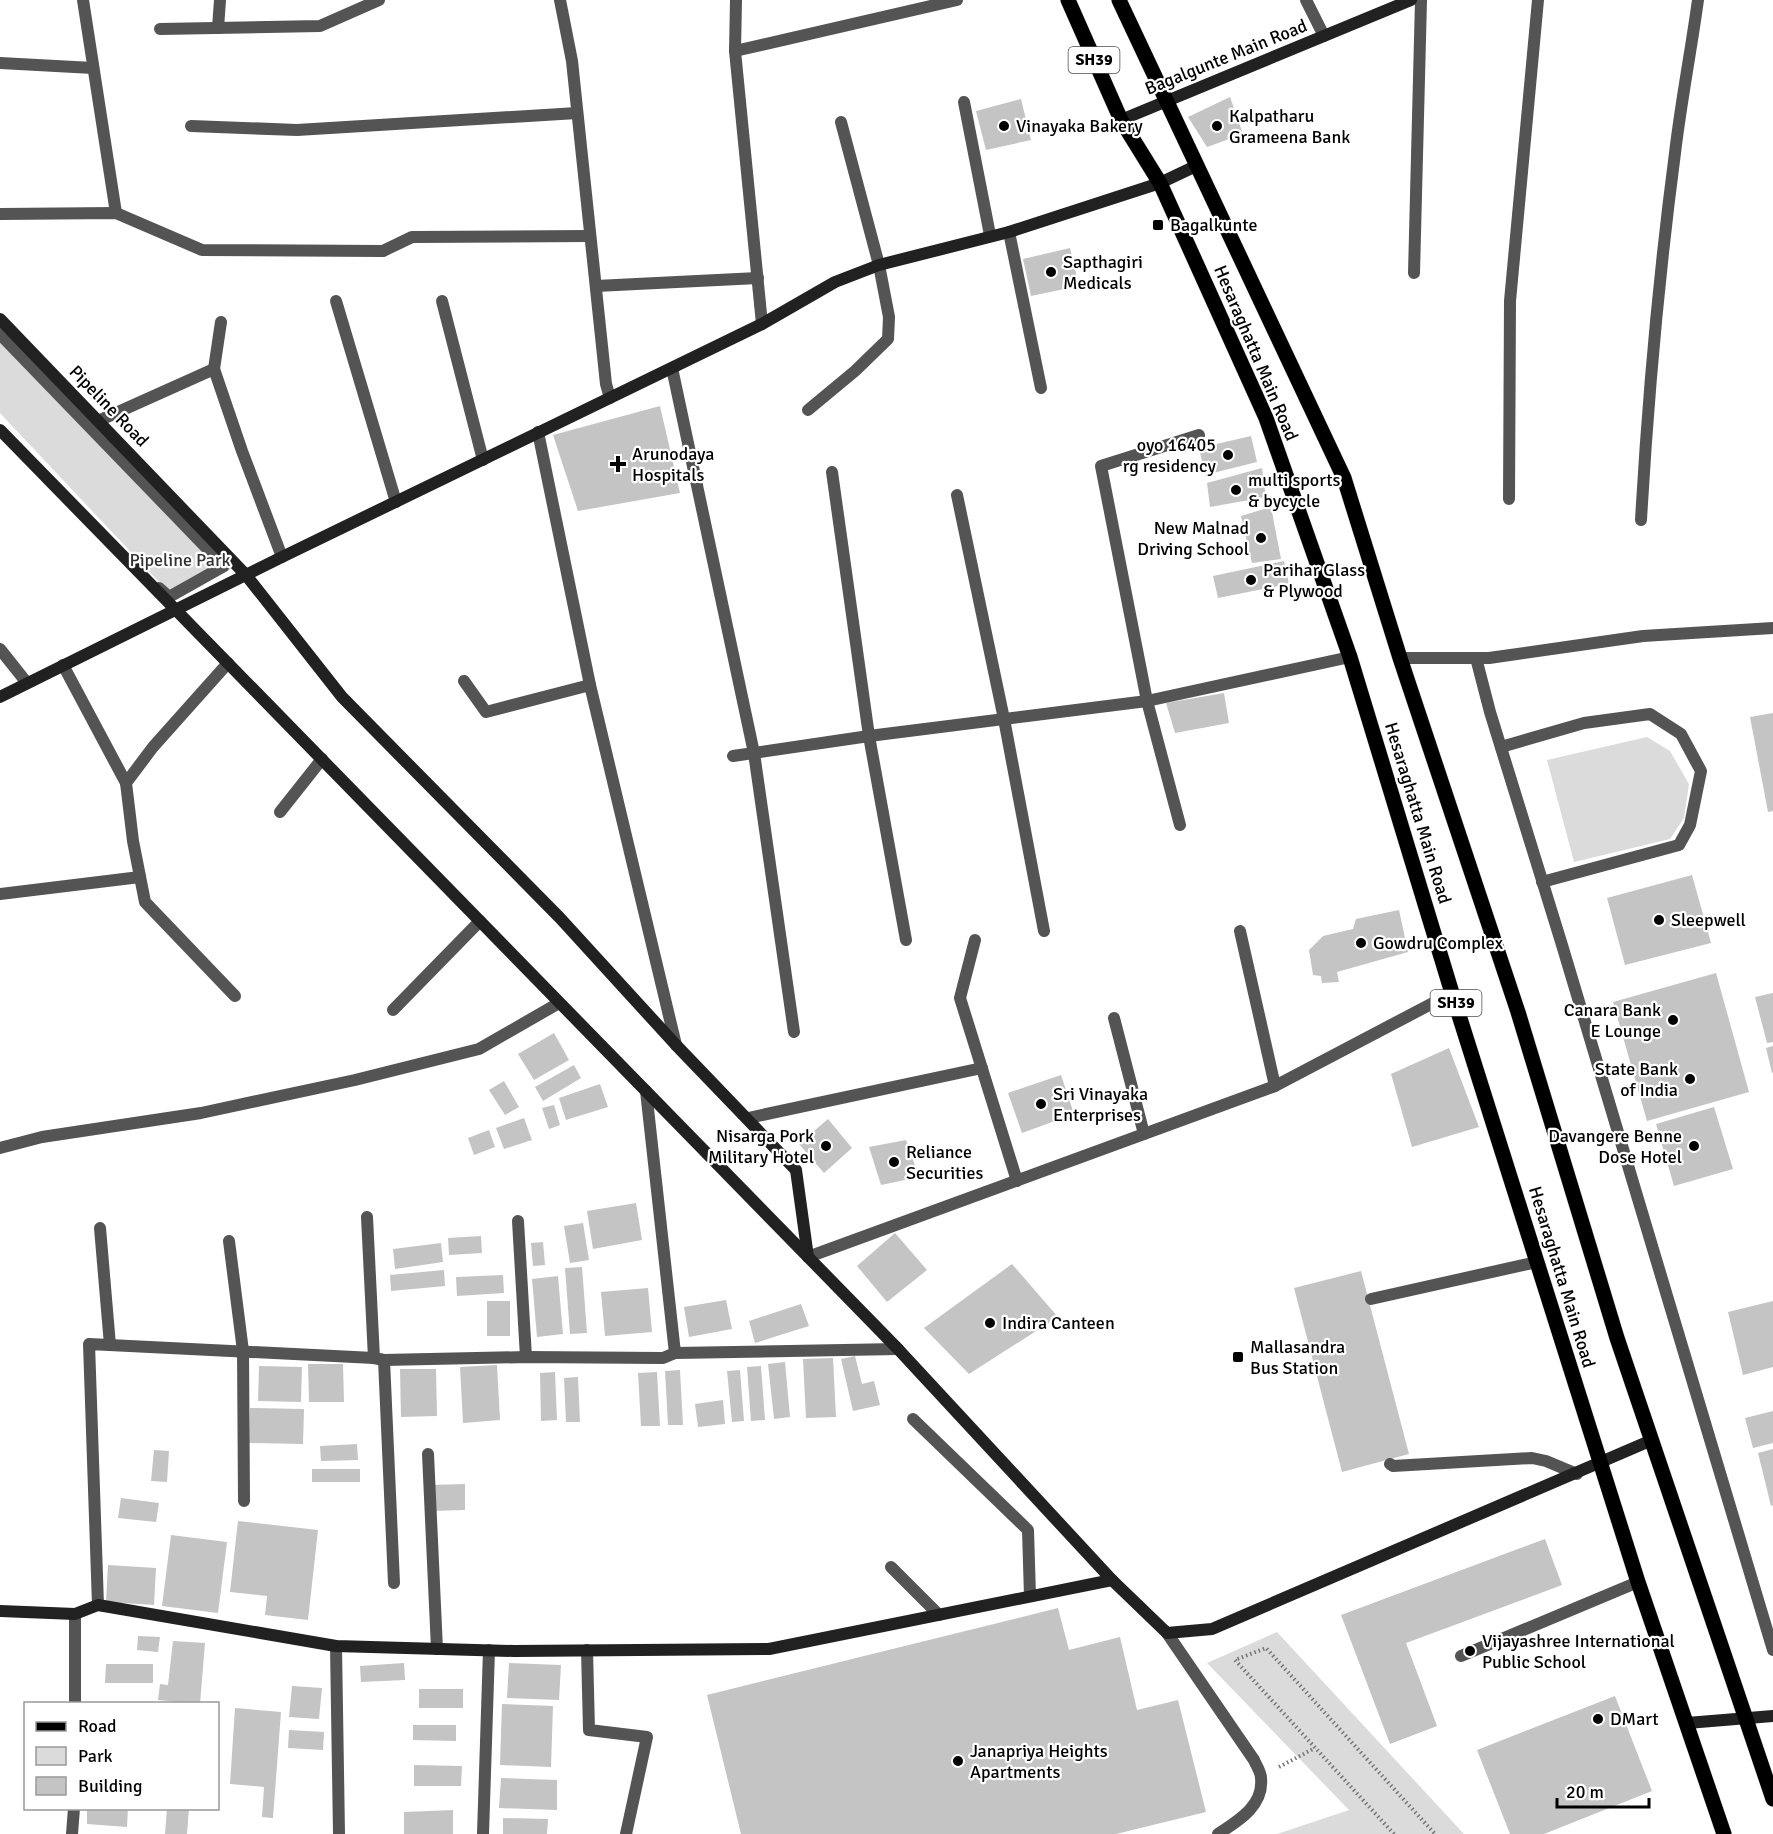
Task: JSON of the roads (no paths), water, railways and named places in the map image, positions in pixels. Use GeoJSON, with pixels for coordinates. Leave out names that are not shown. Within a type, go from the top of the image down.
{"type":"FeatureCollection","features":[{"type":"Feature","properties":{"kind":"main road","name":"Hesaraghatta Main Road"},"geometry":{"type":"LineString","coordinates":[[1068,0],[1121,120],[1160,183],[1266,418],[1350,657],[1452,993],[1600,1463],[1724,1834]]}},
{"type":"Feature","properties":{"kind":"main road"},"geometry":{"type":"LineString","coordinates":[[1119,0],[1344,478],[1400,658],[1518,1012],[1617,1338],[1773,1800]]}},
{"type":"Feature","properties":{"kind":"main road","name":"Bagalgunte Main Road"},"geometry":{"type":"LineString","coordinates":[[1121,120],[1411,0]]}},
{"type":"Feature","properties":{"kind":"main road"},"geometry":{"type":"LineString","coordinates":[[0,697],[762,324],[835,282],[879,265],[1009,232],[1160,183],[1198,165]]}},
{"type":"Feature","properties":{"kind":"main road","name":"Pipeline Road"},"geometry":{"type":"LineString","coordinates":[[0,319],[246,575],[342,697],[560,918],[676,1045],[796,1170],[808,1257]]}},
{"type":"Feature","properties":{"kind":"main road"},"geometry":{"type":"LineString","coordinates":[[0,430],[898,1349],[1112,1580],[1167,1633],[1212,1629],[1652,1440]]}},
{"type":"Feature","properties":{"kind":"main road"},"geometry":{"type":"LineString","coordinates":[[0,1611],[75,1614],[98,1605],[336,1646],[489,1650],[769,1649],[1112,1580]]}},
{"type":"Feature","properties":{"kind":"main road"},"geometry":{"type":"LineString","coordinates":[[1687,1723],[1773,1716]]}},
{"type":"Feature","properties":{"kind":"street"},"geometry":{"type":"LineString","coordinates":[[83,0],[116,213]]}},
{"type":"Feature","properties":{"kind":"street"},"geometry":{"type":"LineString","coordinates":[[218,28],[220,0]]}},
{"type":"Feature","properties":{"kind":"street"},"geometry":{"type":"LineString","coordinates":[[160,29],[320,26],[379,0]]}},
{"type":"Feature","properties":{"kind":"street"},"geometry":{"type":"LineString","coordinates":[[560,0],[572,61],[606,384],[610,398]]}},
{"type":"Feature","properties":{"kind":"street"},"geometry":{"type":"LineString","coordinates":[[736,0],[735,51],[762,324]]}},
{"type":"Feature","properties":{"kind":"street"},"geometry":{"type":"LineString","coordinates":[[735,51],[957,0]]}},
{"type":"Feature","properties":{"kind":"street"},"geometry":{"type":"LineString","coordinates":[[1306,0],[1324,36]]}},
{"type":"Feature","properties":{"kind":"street"},"geometry":{"type":"LineString","coordinates":[[1414,273],[1421,0]]}},
{"type":"Feature","properties":{"kind":"street"},"geometry":{"type":"LineString","coordinates":[[1509,499],[1510,301],[1538,0]]}},
{"type":"Feature","properties":{"kind":"street"},"geometry":{"type":"LineString","coordinates":[[1641,520],[1648,404],[1660,279],[1675,150],[1698,0]]}},
{"type":"Feature","properties":{"kind":"street"},"geometry":{"type":"LineString","coordinates":[[0,63],[93,68]]}},
{"type":"Feature","properties":{"kind":"street"},"geometry":{"type":"LineString","coordinates":[[964,102],[990,236]]}},
{"type":"Feature","properties":{"kind":"street"},"geometry":{"type":"LineString","coordinates":[[191,126],[297,130],[577,113]]}},
{"type":"Feature","properties":{"kind":"street"},"geometry":{"type":"LineString","coordinates":[[808,410],[855,371],[888,339],[890,317],[879,265],[841,122]]}},
{"type":"Feature","properties":{"kind":"street"},"geometry":{"type":"LineString","coordinates":[[0,214],[116,213],[202,250],[383,251],[412,237],[590,236]]}},
{"type":"Feature","properties":{"kind":"street"},"geometry":{"type":"LineString","coordinates":[[1009,232],[1041,388]]}},
{"type":"Feature","properties":{"kind":"street"},"geometry":{"type":"LineString","coordinates":[[596,286],[758,278]]}},
{"type":"Feature","properties":{"kind":"street"},"geometry":{"type":"LineString","coordinates":[[336,301],[396,502]]}},
{"type":"Feature","properties":{"kind":"street"},"geometry":{"type":"LineString","coordinates":[[442,301],[483,460]]}},
{"type":"Feature","properties":{"kind":"street"},"geometry":{"type":"LineString","coordinates":[[221,322],[214,369],[282,557]]}},
{"type":"Feature","properties":{"kind":"street"},"geometry":{"type":"LineString","coordinates":[[0,334],[224,566],[169,597],[0,423]]}},
{"type":"Feature","properties":{"kind":"street"},"geometry":{"type":"LineString","coordinates":[[672,368],[754,753],[794,1032]]}},
{"type":"Feature","properties":{"kind":"street"},"geometry":{"type":"LineString","coordinates":[[98,421],[214,369]]}},
{"type":"Feature","properties":{"kind":"street"},"geometry":{"type":"LineString","coordinates":[[538,432],[590,685],[676,1045]]}},
{"type":"Feature","properties":{"kind":"street"},"geometry":{"type":"LineString","coordinates":[[1180,825],[1147,701],[1101,466],[1199,435]]}},
{"type":"Feature","properties":{"kind":"street"},"geometry":{"type":"LineString","coordinates":[[832,472],[869,736],[906,940]]}},
{"type":"Feature","properties":{"kind":"street"},"geometry":{"type":"LineString","coordinates":[[957,495],[1004,719],[1044,931]]}},
{"type":"Feature","properties":{"kind":"street"},"geometry":{"type":"LineString","coordinates":[[1400,658],[1489,658],[1643,636],[1773,628]]}},
{"type":"Feature","properties":{"kind":"street"},"geometry":{"type":"LineString","coordinates":[[0,649],[27,683]]}},
{"type":"Feature","properties":{"kind":"street"},"geometry":{"type":"LineString","coordinates":[[733,756],[869,736],[1147,701],[1350,657]]}},
{"type":"Feature","properties":{"kind":"street"},"geometry":{"type":"LineString","coordinates":[[1476,658],[1773,1650]]}},
{"type":"Feature","properties":{"kind":"street"},"geometry":{"type":"LineString","coordinates":[[126,783],[153,747],[228,663]]}},
{"type":"Feature","properties":{"kind":"street"},"geometry":{"type":"LineString","coordinates":[[63,665],[126,783],[133,841],[145,902],[235,996]]}},
{"type":"Feature","properties":{"kind":"street"},"geometry":{"type":"LineString","coordinates":[[464,681],[486,712],[590,685]]}},
{"type":"Feature","properties":{"kind":"street"},"geometry":{"type":"LineString","coordinates":[[1501,747],[1584,723],[1650,714],[1681,734],[1701,771],[1690,825],[1679,845],[1542,882]]}},
{"type":"Feature","properties":{"kind":"street"},"geometry":{"type":"LineString","coordinates":[[280,812],[322,759]]}},
{"type":"Feature","properties":{"kind":"street"},"geometry":{"type":"LineString","coordinates":[[0,894],[140,877]]}},
{"type":"Feature","properties":{"kind":"street"},"geometry":{"type":"LineString","coordinates":[[393,1010],[480,921]]}},
{"type":"Feature","properties":{"kind":"street"},"geometry":{"type":"LineString","coordinates":[[1240,931],[1275,1086]]}},
{"type":"Feature","properties":{"kind":"street"},"geometry":{"type":"LineString","coordinates":[[975,940],[960,998],[1017,1181]]}},
{"type":"Feature","properties":{"kind":"street"},"geometry":{"type":"LineString","coordinates":[[808,1257],[1275,1086],[1452,993]]}},
{"type":"Feature","properties":{"kind":"street"},"geometry":{"type":"LineString","coordinates":[[0,1148],[42,1137],[201,1113],[355,1080],[479,1049],[560,1003]]}},
{"type":"Feature","properties":{"kind":"street"},"geometry":{"type":"LineString","coordinates":[[1114,1018],[1144,1134]]}},
{"type":"Feature","properties":{"kind":"street"},"geometry":{"type":"LineString","coordinates":[[748,1118],[982,1068]]}},
{"type":"Feature","properties":{"kind":"street"},"geometry":{"type":"LineString","coordinates":[[646,1091],[675,1353]]}},
{"type":"Feature","properties":{"kind":"street"},"geometry":{"type":"LineString","coordinates":[[367,1217],[394,1583]]}},
{"type":"Feature","properties":{"kind":"street"},"geometry":{"type":"LineString","coordinates":[[518,1221],[526,1357]]}},
{"type":"Feature","properties":{"kind":"street"},"geometry":{"type":"LineString","coordinates":[[100,1228],[110,1345]]}},
{"type":"Feature","properties":{"kind":"street"},"geometry":{"type":"LineString","coordinates":[[230,1241],[243,1351],[244,1501]]}},
{"type":"Feature","properties":{"kind":"street"},"geometry":{"type":"LineString","coordinates":[[1371,1299],[1537,1262]]}},
{"type":"Feature","properties":{"kind":"street"},"geometry":{"type":"LineString","coordinates":[[98,1605],[88,1344],[379,1359],[663,1358],[675,1353],[898,1349]]}},
{"type":"Feature","properties":{"kind":"street"},"geometry":{"type":"LineString","coordinates":[[913,1419],[1028,1530],[1030,1596]]}},
{"type":"Feature","properties":{"kind":"street"},"geometry":{"type":"LineString","coordinates":[[428,1454],[437,1649]]}},
{"type":"Feature","properties":{"kind":"street"},"geometry":{"type":"LineString","coordinates":[[1390,1464],[1393,1466],[1532,1458],[1546,1461],[1576,1474]]}},
{"type":"Feature","properties":{"kind":"street"},"geometry":{"type":"LineString","coordinates":[[891,1567],[939,1615]]}},
{"type":"Feature","properties":{"kind":"street"},"geometry":{"type":"LineString","coordinates":[[1461,1656],[1638,1582]]}},
{"type":"Feature","properties":{"kind":"street"},"geometry":{"type":"LineString","coordinates":[[75,1614],[75,1702]]}},
{"type":"Feature","properties":{"kind":"street"},"geometry":{"type":"LineString","coordinates":[[1167,1633],[1254,1760],[1262,1777],[1258,1800],[1246,1814],[1218,1834]]}},
{"type":"Feature","properties":{"kind":"street"},"geometry":{"type":"LineString","coordinates":[[336,1646],[339,1834]]}},
{"type":"Feature","properties":{"kind":"street"},"geometry":{"type":"LineString","coordinates":[[483,1834],[489,1650]]}},
{"type":"Feature","properties":{"kind":"street"},"geometry":{"type":"LineString","coordinates":[[587,1650],[589,1730],[647,1737],[626,1834]]}},
{"type":"Feature","properties":{"kind":"street"},"geometry":{"type":"LineString","coordinates":[[72,1834],[74,1810]]}},
{"type":"Feature","properties":{"kind":"place","name":"Vinayaka Bakery"},"geometry":{"type":"Point","coordinates":[1004,126]}},
{"type":"Feature","properties":{"kind":"place","name":"Kalpatharu Grameena Bank"},"geometry":{"type":"Point","coordinates":[1217,126]}},
{"type":"Feature","properties":{"kind":"place","name":"Bagalkunte"},"geometry":{"type":"Point","coordinates":[1158,225]}},
{"type":"Feature","properties":{"kind":"place","name":"Sapthagiri Medicals"},"geometry":{"type":"Point","coordinates":[1051,272]}},
{"type":"Feature","properties":{"kind":"place","name":"oyo 16405 rg residency"},"geometry":{"type":"Point","coordinates":[1228,455]}},
{"type":"Feature","properties":{"kind":"place","name":"Arunodaya Hospitals"},"geometry":{"type":"Point","coordinates":[618,464]}},
{"type":"Feature","properties":{"kind":"place","name":"multi sports & bycycle"},"geometry":{"type":"Point","coordinates":[1236,490]}},
{"type":"Feature","properties":{"kind":"place","name":"New Malnad Driving School"},"geometry":{"type":"Point","coordinates":[1261,538]}},
{"type":"Feature","properties":{"kind":"place","name":"Parihar Glass & Plywood"},"geometry":{"type":"Point","coordinates":[1251,580]}},
{"type":"Feature","properties":{"kind":"place","name":"Sleepwell"},"geometry":{"type":"Point","coordinates":[1659,920]}},
{"type":"Feature","properties":{"kind":"place","name":"Gowdru Complex"},"geometry":{"type":"Point","coordinates":[1361,943]}},
{"type":"Feature","properties":{"kind":"place","name":"Canara Bank E Lounge"},"geometry":{"type":"Point","coordinates":[1673,1020]}},
{"type":"Feature","properties":{"kind":"place","name":"State Bank of India"},"geometry":{"type":"Point","coordinates":[1690,1079]}},
{"type":"Feature","properties":{"kind":"place","name":"Sri Vinayaka Enterprises"},"geometry":{"type":"Point","coordinates":[1041,1104]}},
{"type":"Feature","properties":{"kind":"place","name":"Nisarga Pork Military Hotel"},"geometry":{"type":"Point","coordinates":[826,1146]}},
{"type":"Feature","properties":{"kind":"place","name":"Davangere Benne Dose Hotel"},"geometry":{"type":"Point","coordinates":[1694,1146]}},
{"type":"Feature","properties":{"kind":"place","name":"Reliance Securities"},"geometry":{"type":"Point","coordinates":[894,1162]}},
{"type":"Feature","properties":{"kind":"place","name":"Indira Canteen"},"geometry":{"type":"Point","coordinates":[990,1323]}},
{"type":"Feature","properties":{"kind":"place","name":"Mallasandra Bus Station"},"geometry":{"type":"Point","coordinates":[1238,1357]}},
{"type":"Feature","properties":{"kind":"place","name":"Vijayashree International Public School"},"geometry":{"type":"Point","coordinates":[1470,1651]}},
{"type":"Feature","properties":{"kind":"place","name":"DMart"},"geometry":{"type":"Point","coordinates":[1598,1719]}},
{"type":"Feature","properties":{"kind":"place","name":"Janapriya Heights Apartments"},"geometry":{"type":"Point","coordinates":[958,1761]}},
{"type":"Feature","properties":{"kind":"park label","name":"Pipeline Park"},"geometry":{"type":"Point","coordinates":[180,560]}}]}
